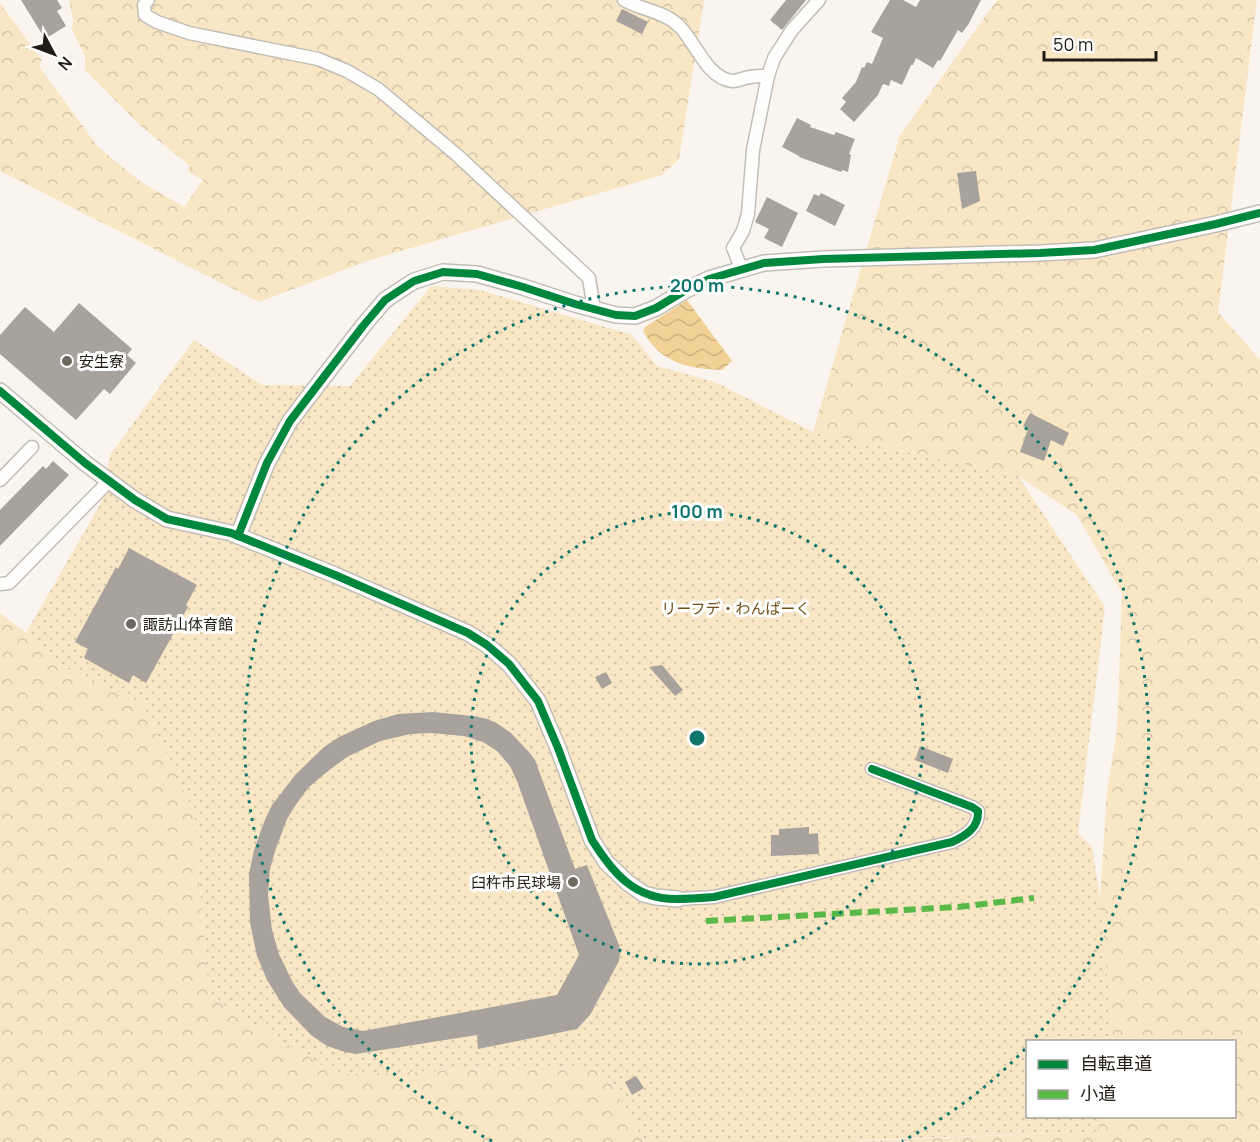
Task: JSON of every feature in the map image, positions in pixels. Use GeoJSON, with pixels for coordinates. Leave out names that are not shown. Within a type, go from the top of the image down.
{"type":"FeatureCollection","features":[{"type":"Feature","properties":{"kind":"street"},"geometry":{"type":"LineString","coordinates":[[148,0],[144,5],[145,15],[157,22],[189,33],[318,59],[347,71],[378,89],[457,155],[589,278],[594,310]]}},
{"type":"Feature","properties":{"kind":"street"},"geometry":{"type":"LineString","coordinates":[[624,0],[670,19],[688,35],[707,64],[726,79],[734,81],[753,76],[768,76]]}},
{"type":"Feature","properties":{"kind":"street"},"geometry":{"type":"LineString","coordinates":[[741,270],[733,248],[743,231],[748,214],[753,150],[768,76],[781,45],[819,0]]}},
{"type":"Feature","properties":{"kind":"street"},"geometry":{"type":"LineString","coordinates":[[238,536],[267,463],[290,422],[385,300],[414,281],[443,272],[477,274],[594,310],[635,316],[656,308],[709,279],[764,263],[1094,250],[1260,213]]}},
{"type":"Feature","properties":{"kind":"street"},"geometry":{"type":"LineString","coordinates":[[0,391],[109,481],[167,519],[238,536],[468,633],[487,645],[509,664],[538,701],[592,840],[606,862],[628,883],[644,894],[678,899],[714,897],[952,842],[963,837],[975,824],[978,811],[972,807],[872,769]]}},
{"type":"Feature","properties":{"kind":"street"},"geometry":{"type":"LineString","coordinates":[[0,480],[32,447]]}},
{"type":"Feature","properties":{"kind":"street"},"geometry":{"type":"LineString","coordinates":[[0,584],[9,584],[109,481]]}},
{"type":"Feature","properties":{"kind":"green space"},"geometry":{"type":"Polygon","coordinates":[[[69,0],[704,0],[679,159],[662,175],[370,260],[259,302],[0,171],[0,3],[42,60],[39,66],[98,147],[141,182],[184,207],[203,180],[187,171],[190,166],[141,126],[85,70],[85,56],[72,30],[73,20],[69,0]]]}},
{"type":"Feature","properties":{"kind":"green space"},"geometry":{"type":"Polygon","coordinates":[[[997,0],[1257,0],[1218,312],[1260,360],[1260,1142],[860,1142],[1094,1132],[1106,1118],[1236,1118],[1236,1040],[1113,1040],[1100,898],[1107,791],[1117,730],[1122,593],[1077,515],[1018,476],[813,432],[900,135],[997,0]]]}},
{"type":"Feature","properties":{"kind":"green space","name":"リーフデ・わんぱーく"},"geometry":{"type":"Polygon","coordinates":[[[431,286],[480,290],[632,335],[657,366],[715,382],[813,432],[1018,476],[1105,607],[1078,833],[1092,847],[1100,898],[1113,1040],[1026,1040],[1026,1118],[1106,1118],[1095,1132],[860,1140],[860,1142],[649,1142],[641,1136],[611,1082],[589,1066],[336,1074],[209,996],[194,812],[142,704],[64,667],[26,633],[101,503],[110,455],[194,340],[262,385],[350,386],[431,286]]]}},
{"type":"Feature","properties":{"kind":"green space"},"geometry":{"type":"Polygon","coordinates":[[[0,613],[64,667],[142,704],[194,812],[209,996],[337,1074],[589,1066],[611,1082],[641,1136],[649,1142],[0,1142],[0,613]]]}},
{"type":"Feature","properties":{"kind":"water"},"geometry":{"type":"Polygon","coordinates":[[[687,300],[732,361],[722,370],[698,368],[676,362],[658,350],[643,331],[645,327],[687,300]]]}},
{"type":"Feature","properties":{"kind":"building"},"geometry":{"type":"Polygon","coordinates":[[[21,0],[57,0],[62,8],[57,11],[66,26],[45,39],[21,0]]]}},
{"type":"Feature","properties":{"kind":"building"},"geometry":{"type":"Polygon","coordinates":[[[786,0],[806,0],[782,30],[770,20],[786,0]]]}},
{"type":"Feature","properties":{"kind":"building"},"geometry":{"type":"Polygon","coordinates":[[[890,0],[903,0],[916,7],[920,0],[981,0],[968,25],[962,33],[958,30],[940,61],[938,60],[933,68],[916,58],[902,85],[891,80],[889,86],[883,84],[878,95],[854,122],[840,109],[846,102],[842,98],[856,82],[862,67],[864,68],[867,62],[872,64],[883,38],[871,32],[890,0]]]}},
{"type":"Feature","properties":{"kind":"building"},"geometry":{"type":"Polygon","coordinates":[[[622,9],[648,22],[642,34],[616,21],[622,9]]]}},
{"type":"Feature","properties":{"kind":"building"},"geometry":{"type":"Polygon","coordinates":[[[797,118],[811,125],[810,127],[834,135],[836,132],[855,139],[849,154],[851,155],[848,172],[842,170],[841,172],[799,157],[782,147],[797,118]]]}},
{"type":"Feature","properties":{"kind":"building"},"geometry":{"type":"Polygon","coordinates":[[[976,171],[980,201],[962,209],[957,173],[976,171]]]}},
{"type":"Feature","properties":{"kind":"building"},"geometry":{"type":"Polygon","coordinates":[[[821,193],[845,205],[835,226],[806,211],[814,194],[819,196],[821,193]]]}},
{"type":"Feature","properties":{"kind":"building"},"geometry":{"type":"Polygon","coordinates":[[[767,197],[798,213],[782,247],[764,238],[769,229],[755,222],[767,197]]]}},
{"type":"Feature","properties":{"kind":"building","name":"安生寮"},"geometry":{"type":"Polygon","coordinates":[[[79,303],[132,349],[127,355],[136,363],[110,394],[104,389],[76,420],[0,354],[0,335],[25,307],[54,332],[79,303]]]}},
{"type":"Feature","properties":{"kind":"building"},"geometry":{"type":"Polygon","coordinates":[[[1030,413],[1069,433],[1063,446],[1051,440],[1044,461],[1020,452],[1028,429],[1023,426],[1030,413]]]}},
{"type":"Feature","properties":{"kind":"building"},"geometry":{"type":"Polygon","coordinates":[[[53,461],[69,475],[0,546],[0,510],[43,466],[46,469],[53,461]]]}},
{"type":"Feature","properties":{"kind":"building","name":"諏訪山体育館"},"geometry":{"type":"Polygon","coordinates":[[[129,548],[197,585],[186,605],[188,607],[146,683],[133,675],[129,683],[84,658],[88,649],[75,642],[116,567],[118,569],[129,548]]]}},
{"type":"Feature","properties":{"kind":"building"},"geometry":{"type":"Polygon","coordinates":[[[662,665],[683,690],[675,696],[649,667],[662,665]]]}},
{"type":"Feature","properties":{"kind":"building"},"geometry":{"type":"Polygon","coordinates":[[[606,672],[612,683],[602,689],[595,677],[606,672]]]}},
{"type":"Feature","properties":{"kind":"building","name":"臼杵市民球場"},"geometry":{"type":"Polygon","coordinates":[[[433,712],[488,719],[511,733],[535,760],[575,869],[587,865],[619,945],[619,961],[590,1015],[577,1029],[478,1049],[477,1035],[356,1054],[327,1046],[311,1035],[284,1007],[267,980],[257,956],[250,923],[249,874],[254,850],[272,805],[296,774],[324,747],[339,737],[374,721],[398,714],[433,712]],[[411,734],[380,741],[347,757],[328,771],[309,787],[287,819],[270,869],[268,895],[272,930],[279,954],[300,993],[325,1017],[343,1027],[363,1031],[557,995],[579,955],[510,766],[497,751],[483,742],[464,736],[411,734]]]}},
{"type":"Feature","properties":{"kind":"building"},"geometry":{"type":"Polygon","coordinates":[[[920,746],[953,759],[948,773],[915,760],[920,746]]]}},
{"type":"Feature","properties":{"kind":"building"},"geometry":{"type":"Polygon","coordinates":[[[809,827],[809,834],[818,833],[819,854],[771,856],[771,835],[779,835],[779,829],[809,827]]]}},
{"type":"Feature","properties":{"kind":"building"},"geometry":{"type":"Polygon","coordinates":[[[636,1076],[644,1088],[632,1095],[625,1082],[636,1076]]]}},
{"type":"Feature","properties":{"kind":"marked path"},"geometry":{"type":"LineString","coordinates":[[706,921],[958,907],[1034,898]]}},
{"type":"Feature","properties":{"kind":"cycle path"},"geometry":{"type":"LineString","coordinates":[[238,536],[267,463],[290,421],[385,300],[414,281],[443,272],[477,274],[616,315],[635,316],[656,308],[709,279],[764,263],[1094,250],[1260,213]]}},
{"type":"Feature","properties":{"kind":"cycle path"},"geometry":{"type":"LineString","coordinates":[[0,391],[85,463],[135,500],[167,519],[231,533],[468,633],[487,645],[509,664],[538,701],[592,840],[608,863],[626,882],[648,894],[676,899],[714,897],[952,842],[974,827],[978,811],[972,807],[872,769]]}},
{"type":"Feature","properties":{"kind":"place","name":"安生寮"},"geometry":{"type":"Point","coordinates":[67,361]}},
{"type":"Feature","properties":{"kind":"place","name":"諏訪山体育館"},"geometry":{"type":"Point","coordinates":[131,624]}},
{"type":"Feature","properties":{"kind":"place","name":"臼杵市民球場"},"geometry":{"type":"Point","coordinates":[573,882]}}]}
